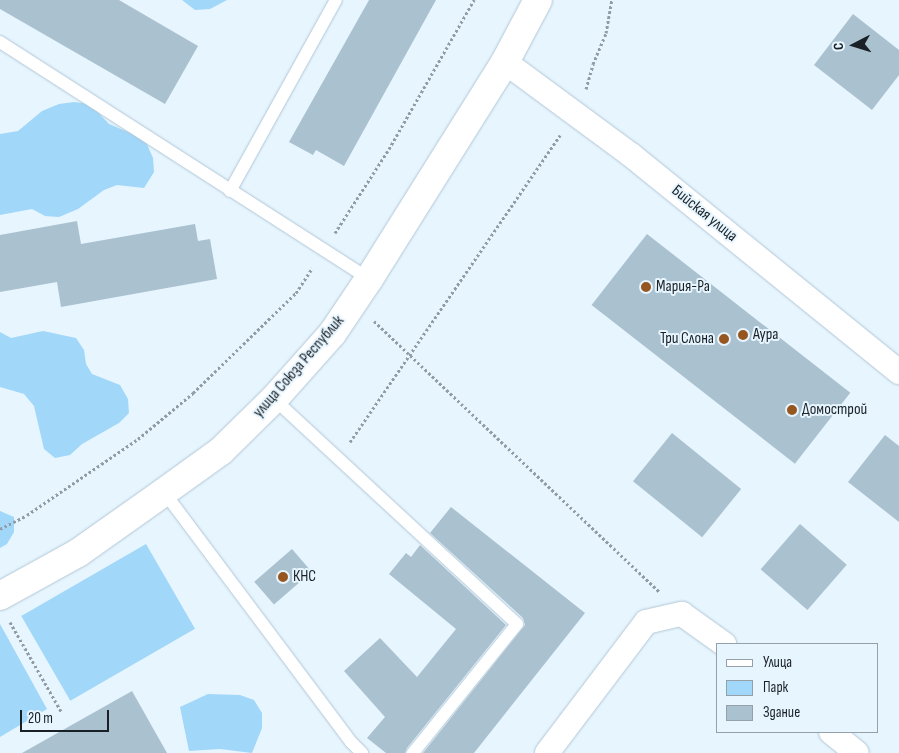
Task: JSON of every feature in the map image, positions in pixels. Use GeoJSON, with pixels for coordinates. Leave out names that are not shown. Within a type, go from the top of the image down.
{"type":"FeatureCollection","features":[{"type":"Feature","properties":{"kind":"street","name":"улица Союза Республик"},"geometry":{"type":"LineString","coordinates":[[2,605],[220,451],[274,399],[332,334],[369,280],[505,62],[538,0]]}},
{"type":"Feature","properties":{"kind":"street","name":"Бийская улица"},"geometry":{"type":"LineString","coordinates":[[505,62],[631,155],[899,372]]}},
{"type":"Feature","properties":{"kind":"street"},"geometry":{"type":"LineString","coordinates":[[547,753],[646,622],[661,617],[682,614],[723,643]]}},
{"type":"Feature","properties":{"kind":"street"},"geometry":{"type":"LineString","coordinates":[[832,733],[857,753]]}},
{"type":"Feature","properties":{"kind":"lane"},"geometry":{"type":"LineString","coordinates":[[230,191],[336,0]]}},
{"type":"Feature","properties":{"kind":"lane"},"geometry":{"type":"LineString","coordinates":[[0,42],[369,280]]}},
{"type":"Feature","properties":{"kind":"lane"},"geometry":{"type":"LineString","coordinates":[[274,399],[517,624],[413,753]]}},
{"type":"Feature","properties":{"kind":"lane"},"geometry":{"type":"LineString","coordinates":[[164,492],[351,742],[362,753]]}},
{"type":"Feature","properties":{"kind":"path"},"geometry":{"type":"LineString","coordinates":[[0,529],[27,515],[138,439],[193,393],[296,293],[389,149],[474,0]]}},
{"type":"Feature","properties":{"kind":"path"},"geometry":{"type":"LineString","coordinates":[[338,459],[575,113],[588,85],[593,64],[606,33],[612,0]]}},
{"type":"Feature","properties":{"kind":"path"},"geometry":{"type":"LineString","coordinates":[[354,302],[682,614]]}},
{"type":"Feature","properties":{"kind":"path"},"geometry":{"type":"LineString","coordinates":[[2,605],[61,710]]}},
{"type":"Feature","properties":{"kind":"green space"},"geometry":{"type":"Polygon","coordinates":[[[182,0],[227,0],[210,9],[195,10],[182,0]]]}},
{"type":"Feature","properties":{"kind":"green space"},"geometry":{"type":"Polygon","coordinates":[[[74,102],[90,104],[109,124],[146,142],[153,158],[154,172],[144,188],[117,185],[104,190],[78,209],[59,217],[45,216],[32,209],[0,215],[0,134],[18,131],[42,111],[59,104],[74,102]]]}},
{"type":"Feature","properties":{"kind":"green space"},"geometry":{"type":"Polygon","coordinates":[[[43,331],[76,338],[84,350],[86,364],[92,374],[120,385],[128,399],[129,413],[119,423],[82,444],[70,455],[55,458],[44,449],[34,406],[24,394],[0,387],[0,332],[11,338],[43,331]]]}},
{"type":"Feature","properties":{"kind":"green space"},"geometry":{"type":"Polygon","coordinates":[[[0,511],[14,517],[14,532],[7,544],[0,548],[0,511]]]}},
{"type":"Feature","properties":{"kind":"green space"},"geometry":{"type":"Polygon","coordinates":[[[146,544],[195,629],[70,701],[21,616],[146,544]]]}},
{"type":"Feature","properties":{"kind":"green space"},"geometry":{"type":"Polygon","coordinates":[[[0,624],[47,709],[0,737],[0,624]]]}},
{"type":"Feature","properties":{"kind":"green space"},"geometry":{"type":"Polygon","coordinates":[[[208,694],[240,695],[254,700],[262,713],[262,728],[252,753],[220,749],[189,751],[180,707],[208,694]]]}},
{"type":"Feature","properties":{"kind":"building"},"geometry":{"type":"Polygon","coordinates":[[[0,0],[119,0],[198,46],[165,104],[0,9],[0,0]]]}},
{"type":"Feature","properties":{"kind":"building"},"geometry":{"type":"Polygon","coordinates":[[[369,0],[436,0],[344,166],[316,150],[313,155],[289,142],[369,0]]]}},
{"type":"Feature","properties":{"kind":"building"},"geometry":{"type":"Polygon","coordinates":[[[853,14],[899,50],[899,75],[872,110],[814,65],[853,14]]]}},
{"type":"Feature","properties":{"kind":"building"},"geometry":{"type":"Polygon","coordinates":[[[77,221],[81,244],[195,224],[198,241],[210,239],[217,279],[61,307],[57,282],[0,292],[0,235],[77,221]]]}},
{"type":"Feature","properties":{"kind":"building"},"geometry":{"type":"Polygon","coordinates":[[[647,234],[850,393],[795,464],[592,305],[647,234]]]}},
{"type":"Feature","properties":{"kind":"building"},"geometry":{"type":"Polygon","coordinates":[[[672,433],[741,489],[702,537],[633,481],[672,433]]]}},
{"type":"Feature","properties":{"kind":"building"},"geometry":{"type":"Polygon","coordinates":[[[885,435],[899,446],[899,522],[848,482],[885,435]]]}},
{"type":"Feature","properties":{"kind":"building"},"geometry":{"type":"Polygon","coordinates":[[[451,507],[585,613],[474,753],[423,753],[525,625],[523,618],[430,533],[451,507]]]}},
{"type":"Feature","properties":{"kind":"building"},"geometry":{"type":"Polygon","coordinates":[[[800,524],[847,565],[807,610],[761,569],[800,524]]]}},
{"type":"Feature","properties":{"kind":"building"},"geometry":{"type":"Polygon","coordinates":[[[420,545],[506,625],[407,748],[405,753],[386,753],[367,738],[385,717],[344,671],[380,638],[417,677],[456,629],[389,574],[406,553],[411,557],[420,545]]]}},
{"type":"Feature","properties":{"kind":"building","name":"КНС"},"geometry":{"type":"Polygon","coordinates":[[[292,549],[312,572],[274,604],[254,582],[292,549]]]}},
{"type":"Feature","properties":{"kind":"building"},"geometry":{"type":"Polygon","coordinates":[[[132,691],[167,753],[22,753],[132,691]]]}},
{"type":"Feature","properties":{"kind":"place","name":"Мария-Ра"},"geometry":{"type":"Point","coordinates":[646,287]}},
{"type":"Feature","properties":{"kind":"place","name":"Аура"},"geometry":{"type":"Point","coordinates":[743,335]}},
{"type":"Feature","properties":{"kind":"place","name":"Три Слона"},"geometry":{"type":"Point","coordinates":[724,339]}},
{"type":"Feature","properties":{"kind":"place","name":"Домострой"},"geometry":{"type":"Point","coordinates":[792,410]}},
{"type":"Feature","properties":{"kind":"place","name":"КНС"},"geometry":{"type":"Point","coordinates":[283,577]}}]}
